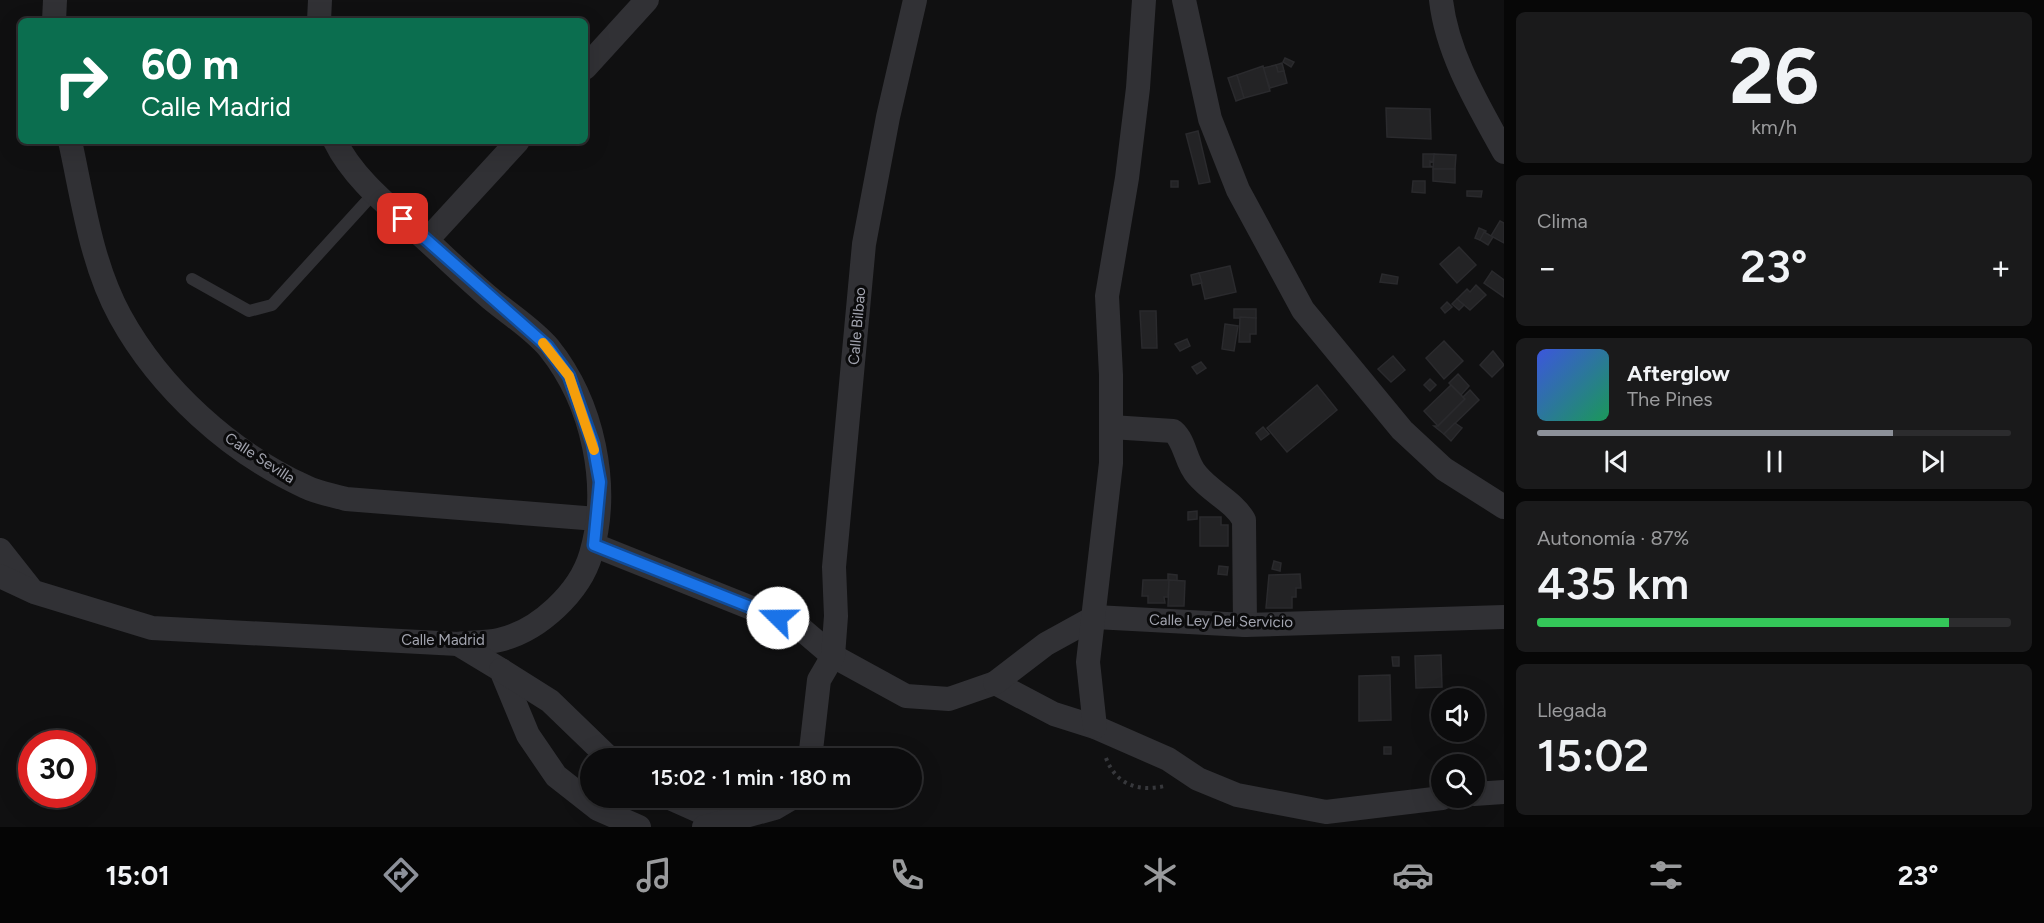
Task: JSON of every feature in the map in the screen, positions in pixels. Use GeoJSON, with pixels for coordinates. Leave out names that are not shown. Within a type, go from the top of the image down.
{"type":"FeatureCollection","features":[{"type":"Feature","properties":{"kind":"street"},"geometry":{"type":"LineString","coordinates":[[54,18],[55,0]]}},
{"type":"Feature","properties":{"kind":"street"},"geometry":{"type":"LineString","coordinates":[[319,18],[320,0]]}},
{"type":"Feature","properties":{"kind":"street"},"geometry":{"type":"LineString","coordinates":[[588,65],[647,0]]}},
{"type":"Feature","properties":{"kind":"street","name":"Calle Bilbao"},"geometry":{"type":"LineString","coordinates":[[833,656],[836,616],[834,567],[864,244],[888,117],[915,0]]}},
{"type":"Feature","properties":{"kind":"street"},"geometry":{"type":"LineString","coordinates":[[1095,726],[1088,663],[1111,463],[1107,296],[1137,99],[1144,0]]}},
{"type":"Feature","properties":{"kind":"street"},"geometry":{"type":"LineString","coordinates":[[1184,0],[1210,119],[1238,190],[1303,310],[1402,430],[1444,469],[1504,507]]}},
{"type":"Feature","properties":{"kind":"street"},"geometry":{"type":"LineString","coordinates":[[1441,0],[1443,20],[1470,90],[1504,152]]}},
{"type":"Feature","properties":{"kind":"street","name":"Calle Sevilla"},"geometry":{"type":"LineString","coordinates":[[71,144],[91,240],[120,316],[156,367],[184,399],[227,440],[275,471],[309,489],[346,499],[597,519]]}},
{"type":"Feature","properties":{"kind":"street","name":"Calle Madrid"},"geometry":{"type":"LineString","coordinates":[[0,576],[34,592],[152,628],[458,644],[499,640],[524,630],[571,592],[586,570],[594,545],[600,482],[593,444],[569,376],[547,346],[375,192],[343,156],[337,144]]}},
{"type":"Feature","properties":{"kind":"street"},"geometry":{"type":"LineString","coordinates":[[427,240],[515,144]]}},
{"type":"Feature","properties":{"kind":"street"},"geometry":{"type":"LineString","coordinates":[[1111,427],[1173,431],[1181,437],[1185,454],[1196,474],[1211,489],[1237,507],[1244,520],[1245,625]]}},
{"type":"Feature","properties":{"kind":"street"},"geometry":{"type":"LineString","coordinates":[[594,545],[799,627],[833,656],[906,696],[949,699],[995,683],[1046,644],[1095,617]]}},
{"type":"Feature","properties":{"kind":"street"},"geometry":{"type":"LineString","coordinates":[[0,550],[34,592]]}},
{"type":"Feature","properties":{"kind":"street","name":"Calle Ley Del Servicio"},"geometry":{"type":"LineString","coordinates":[[1095,617],[1245,625],[1504,617]]}},
{"type":"Feature","properties":{"kind":"street"},"geometry":{"type":"LineString","coordinates":[[458,644],[550,701],[599,748]]}},
{"type":"Feature","properties":{"kind":"street"},"geometry":{"type":"LineString","coordinates":[[811,748],[819,680],[833,656]]}},
{"type":"Feature","properties":{"kind":"street"},"geometry":{"type":"LineString","coordinates":[[501,670],[528,735],[556,776],[598,809],[639,827]]}},
{"type":"Feature","properties":{"kind":"street"},"geometry":{"type":"LineString","coordinates":[[995,683],[1054,714],[1095,726],[1168,759],[1198,779],[1237,795],[1326,812],[1362,827]]}},
{"type":"Feature","properties":{"kind":"street"},"geometry":{"type":"LineString","coordinates":[[1485,793],[1504,792]]}},
{"type":"Feature","properties":{"kind":"street"},"geometry":{"type":"LineString","coordinates":[[1326,812],[1431,799]]}},
{"type":"Feature","properties":{"kind":"street"},"geometry":{"type":"LineString","coordinates":[[687,808],[715,825],[775,808]]}},
{"type":"Feature","properties":{"kind":"lane"},"geometry":{"type":"LineString","coordinates":[[192,279],[249,310],[272,305],[375,192]]}},
{"type":"Feature","properties":{"kind":"building"},"geometry":{"type":"Polygon","coordinates":[[[1285,58],[1294,62],[1291,67],[1283,62],[1285,58]]]}},
{"type":"Feature","properties":{"kind":"building"},"geometry":{"type":"Polygon","coordinates":[[[1282,63],[1284,71],[1278,72],[1276,65],[1282,63]]]}},
{"type":"Feature","properties":{"kind":"building"},"geometry":{"type":"Polygon","coordinates":[[[1276,65],[1278,72],[1284,71],[1287,83],[1270,88],[1263,68],[1276,65]]]}},
{"type":"Feature","properties":{"kind":"building"},"geometry":{"type":"Polygon","coordinates":[[[1263,66],[1270,91],[1244,98],[1237,75],[1263,66]]]}},
{"type":"Feature","properties":{"kind":"building"},"geometry":{"type":"Polygon","coordinates":[[[1237,75],[1244,98],[1236,101],[1228,78],[1237,75]]]}},
{"type":"Feature","properties":{"kind":"building"},"geometry":{"type":"Polygon","coordinates":[[[1386,108],[1430,109],[1431,139],[1387,137],[1386,108]]]}},
{"type":"Feature","properties":{"kind":"building"},"geometry":{"type":"Polygon","coordinates":[[[1198,131],[1210,182],[1199,184],[1186,134],[1198,131]]]}},
{"type":"Feature","properties":{"kind":"building"},"geometry":{"type":"Polygon","coordinates":[[[1423,154],[1434,154],[1433,162],[1430,161],[1430,166],[1433,167],[1423,167],[1423,154]]]}},
{"type":"Feature","properties":{"kind":"building"},"geometry":{"type":"Polygon","coordinates":[[[1434,154],[1456,155],[1455,169],[1433,169],[1434,154]]]}},
{"type":"Feature","properties":{"kind":"building"},"geometry":{"type":"Polygon","coordinates":[[[1433,169],[1455,169],[1455,183],[1433,181],[1433,169]]]}},
{"type":"Feature","properties":{"kind":"building"},"geometry":{"type":"Polygon","coordinates":[[[1171,181],[1178,181],[1178,187],[1171,187],[1171,181]]]}},
{"type":"Feature","properties":{"kind":"building"},"geometry":{"type":"Polygon","coordinates":[[[1413,181],[1425,181],[1425,193],[1412,192],[1413,181]]]}},
{"type":"Feature","properties":{"kind":"building"},"geometry":{"type":"Polygon","coordinates":[[[1467,191],[1482,191],[1481,197],[1467,196],[1467,191]]]}},
{"type":"Feature","properties":{"kind":"building"},"geometry":{"type":"Polygon","coordinates":[[[1500,221],[1504,223],[1504,243],[1491,236],[1500,221]]]}},
{"type":"Feature","properties":{"kind":"building"},"geometry":{"type":"Polygon","coordinates":[[[1479,228],[1486,231],[1480,240],[1475,238],[1479,228]]]}},
{"type":"Feature","properties":{"kind":"building"},"geometry":{"type":"Polygon","coordinates":[[[1484,232],[1493,237],[1488,245],[1480,240],[1484,232]]]}},
{"type":"Feature","properties":{"kind":"building"},"geometry":{"type":"Polygon","coordinates":[[[1459,247],[1476,265],[1457,283],[1440,264],[1459,247]]]}},
{"type":"Feature","properties":{"kind":"building"},"geometry":{"type":"Polygon","coordinates":[[[1230,266],[1236,292],[1205,299],[1199,273],[1230,266]]]}},
{"type":"Feature","properties":{"kind":"building"},"geometry":{"type":"Polygon","coordinates":[[[1492,271],[1504,280],[1504,297],[1484,283],[1492,271]]]}},
{"type":"Feature","properties":{"kind":"building"},"geometry":{"type":"Polygon","coordinates":[[[1199,273],[1202,283],[1193,285],[1191,275],[1199,273]]]}},
{"type":"Feature","properties":{"kind":"building"},"geometry":{"type":"Polygon","coordinates":[[[1382,274],[1398,277],[1397,284],[1380,282],[1382,274]]]}},
{"type":"Feature","properties":{"kind":"building"},"geometry":{"type":"Polygon","coordinates":[[[1476,285],[1486,295],[1470,310],[1457,299],[1467,289],[1470,292],[1476,285]]]}},
{"type":"Feature","properties":{"kind":"building"},"geometry":{"type":"Polygon","coordinates":[[[1457,299],[1464,305],[1459,310],[1452,304],[1457,299]]]}},
{"type":"Feature","properties":{"kind":"building"},"geometry":{"type":"Polygon","coordinates":[[[1447,302],[1452,307],[1445,313],[1441,308],[1447,302]]]}},
{"type":"Feature","properties":{"kind":"building"},"geometry":{"type":"Polygon","coordinates":[[[1234,309],[1256,309],[1256,318],[1234,318],[1234,309]]]}},
{"type":"Feature","properties":{"kind":"building"},"geometry":{"type":"Polygon","coordinates":[[[1140,311],[1156,311],[1157,348],[1142,348],[1140,311]]]}},
{"type":"Feature","properties":{"kind":"building"},"geometry":{"type":"Polygon","coordinates":[[[1240,317],[1256,318],[1256,334],[1250,334],[1250,342],[1239,342],[1240,317]]]}},
{"type":"Feature","properties":{"kind":"building"},"geometry":{"type":"Polygon","coordinates":[[[1225,324],[1238,326],[1234,351],[1222,349],[1225,324]]]}},
{"type":"Feature","properties":{"kind":"building"},"geometry":{"type":"Polygon","coordinates":[[[1187,339],[1190,346],[1180,351],[1175,344],[1187,339]]]}},
{"type":"Feature","properties":{"kind":"building"},"geometry":{"type":"Polygon","coordinates":[[[1444,341],[1463,361],[1444,379],[1426,358],[1444,341]]]}},
{"type":"Feature","properties":{"kind":"building"},"geometry":{"type":"Polygon","coordinates":[[[1493,351],[1504,365],[1492,377],[1480,365],[1493,351]]]}},
{"type":"Feature","properties":{"kind":"building"},"geometry":{"type":"Polygon","coordinates":[[[1393,356],[1405,370],[1391,382],[1378,369],[1393,356]]]}},
{"type":"Feature","properties":{"kind":"building"},"geometry":{"type":"Polygon","coordinates":[[[1201,362],[1206,368],[1197,374],[1192,367],[1201,362]]]}},
{"type":"Feature","properties":{"kind":"building"},"geometry":{"type":"Polygon","coordinates":[[[1458,374],[1469,386],[1461,395],[1449,383],[1458,374]]]}},
{"type":"Feature","properties":{"kind":"building"},"geometry":{"type":"Polygon","coordinates":[[[1430,379],[1436,385],[1430,391],[1424,385],[1430,379]]]}},
{"type":"Feature","properties":{"kind":"building"},"geometry":{"type":"Polygon","coordinates":[[[1317,385],[1337,410],[1287,452],[1267,428],[1317,385]]]}},
{"type":"Feature","properties":{"kind":"building"},"geometry":{"type":"Polygon","coordinates":[[[1451,385],[1465,399],[1438,426],[1424,411],[1451,385]]]}},
{"type":"Feature","properties":{"kind":"building"},"geometry":{"type":"Polygon","coordinates":[[[1470,390],[1479,400],[1444,434],[1434,426],[1438,426],[1465,399],[1463,397],[1470,390]]]}},
{"type":"Feature","properties":{"kind":"building"},"geometry":{"type":"Polygon","coordinates":[[[1455,423],[1462,428],[1451,441],[1444,434],[1455,423]]]}},
{"type":"Feature","properties":{"kind":"building"},"geometry":{"type":"Polygon","coordinates":[[[1263,427],[1269,434],[1261,440],[1256,433],[1263,427]]]}},
{"type":"Feature","properties":{"kind":"building"},"geometry":{"type":"Polygon","coordinates":[[[1197,511],[1197,519],[1188,520],[1188,512],[1197,511]]]}},
{"type":"Feature","properties":{"kind":"building"},"geometry":{"type":"Polygon","coordinates":[[[1200,517],[1221,517],[1221,525],[1228,525],[1228,546],[1200,546],[1200,517]]]}},
{"type":"Feature","properties":{"kind":"building"},"geometry":{"type":"Polygon","coordinates":[[[1274,561],[1281,563],[1280,571],[1272,569],[1274,561]]]}},
{"type":"Feature","properties":{"kind":"building"},"geometry":{"type":"Polygon","coordinates":[[[1219,566],[1228,567],[1227,575],[1218,574],[1219,566]]]}},
{"type":"Feature","properties":{"kind":"building"},"geometry":{"type":"Polygon","coordinates":[[[1168,574],[1177,575],[1177,581],[1168,581],[1168,574]]]}},
{"type":"Feature","properties":{"kind":"building"},"geometry":{"type":"Polygon","coordinates":[[[1300,574],[1301,588],[1296,588],[1296,597],[1292,597],[1292,608],[1266,608],[1269,575],[1300,574]]]}},
{"type":"Feature","properties":{"kind":"building"},"geometry":{"type":"Polygon","coordinates":[[[1143,580],[1169,580],[1168,597],[1164,597],[1165,603],[1148,603],[1148,596],[1142,596],[1143,580]]]}},
{"type":"Feature","properties":{"kind":"building"},"geometry":{"type":"Polygon","coordinates":[[[1169,580],[1185,581],[1184,606],[1168,606],[1169,580]]]}},
{"type":"Feature","properties":{"kind":"building"},"geometry":{"type":"Polygon","coordinates":[[[1441,655],[1442,687],[1416,688],[1415,656],[1441,655]]]}},
{"type":"Feature","properties":{"kind":"building"},"geometry":{"type":"Polygon","coordinates":[[[1392,657],[1399,657],[1399,666],[1393,666],[1392,657]]]}},
{"type":"Feature","properties":{"kind":"building"},"geometry":{"type":"Polygon","coordinates":[[[1390,675],[1391,720],[1359,721],[1359,676],[1390,675]]]}},
{"type":"Feature","properties":{"kind":"building"},"geometry":{"type":"Polygon","coordinates":[[[1384,747],[1391,747],[1391,754],[1384,754],[1384,747]]]}},
{"type":"Feature","properties":{"kind":"slow traffic"},"geometry":{"type":"LineString","coordinates":[[543,343],[569,376],[594,450]]}},
{"type":"Feature","properties":{"kind":"route"},"geometry":{"type":"LineString","coordinates":[[403,219],[484,293],[547,346],[569,376],[593,444],[600,482],[594,545],[778,618]]}}]}
